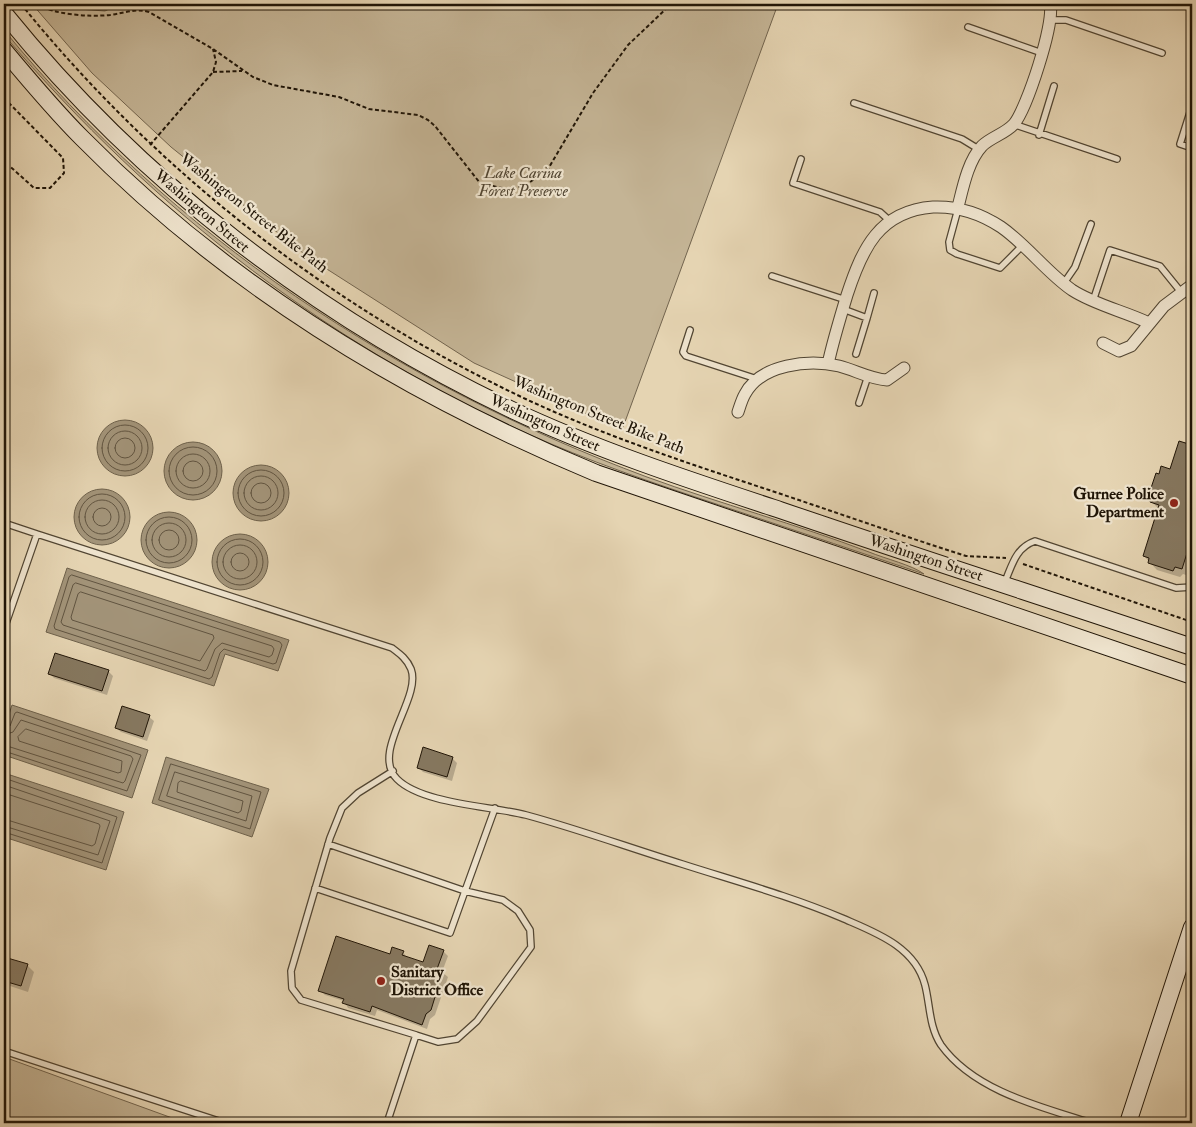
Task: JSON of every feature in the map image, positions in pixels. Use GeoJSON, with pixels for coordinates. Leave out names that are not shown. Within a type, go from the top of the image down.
{"type":"FeatureCollection","features":[{"type":"Feature","properties":{"kind":"main road","name":"Washington Street"},"geometry":{"type":"LineString","coordinates":[[4,13],[92,112],[155,172],[205,215],[247,249],[318,300],[398,350],[511,410],[601,449],[805,519],[1192,647]]}},
{"type":"Feature","properties":{"kind":"main road","name":"Washington Street"},"geometry":{"type":"LineString","coordinates":[[4,50],[82,138],[180,227],[289,310],[419,390],[502,433],[596,473],[1192,676]]}},
{"type":"Feature","properties":{"kind":"main road"},"geometry":{"type":"LineString","coordinates":[[1128,1123],[1191,938]]}},
{"type":"Feature","properties":{"kind":"street"},"geometry":{"type":"LineString","coordinates":[[958,207],[970,167],[980,150],[1013,124],[1022,111],[1051,20],[1050,4]]}},
{"type":"Feature","properties":{"kind":"street"},"geometry":{"type":"LineString","coordinates":[[828,364],[844,305],[863,251],[878,232],[899,216],[922,208],[958,207],[1000,227],[1064,283],[1093,301],[1149,323]]}},
{"type":"Feature","properties":{"kind":"street"},"geometry":{"type":"LineString","coordinates":[[1102,342],[1119,351],[1131,346],[1149,323],[1181,292],[1192,285]]}},
{"type":"Feature","properties":{"kind":"street"},"geometry":{"type":"LineString","coordinates":[[738,412],[745,393],[757,380],[769,372],[783,368],[828,364],[887,380],[904,368]]}},
{"type":"Feature","properties":{"kind":"lane"},"geometry":{"type":"LineString","coordinates":[[1051,20],[1066,20],[1162,53]]}},
{"type":"Feature","properties":{"kind":"lane"},"geometry":{"type":"LineString","coordinates":[[968,27],[1042,53]]}},
{"type":"Feature","properties":{"kind":"lane"},"geometry":{"type":"LineString","coordinates":[[1039,135],[1054,86]]}},
{"type":"Feature","properties":{"kind":"lane"},"geometry":{"type":"LineString","coordinates":[[854,103],[962,139],[980,150]]}},
{"type":"Feature","properties":{"kind":"lane"},"geometry":{"type":"LineString","coordinates":[[1192,106],[1180,144],[1192,148]]}},
{"type":"Feature","properties":{"kind":"lane"},"geometry":{"type":"LineString","coordinates":[[1013,124],[1039,135],[1117,159]]}},
{"type":"Feature","properties":{"kind":"lane"},"geometry":{"type":"LineString","coordinates":[[801,159],[793,182],[880,212],[891,222]]}},
{"type":"Feature","properties":{"kind":"lane"},"geometry":{"type":"LineString","coordinates":[[958,207],[949,242],[950,250],[1000,268],[1022,245]]}},
{"type":"Feature","properties":{"kind":"lane"},"geometry":{"type":"LineString","coordinates":[[1064,283],[1075,268],[1091,224]]}},
{"type":"Feature","properties":{"kind":"lane"},"geometry":{"type":"LineString","coordinates":[[1093,301],[1110,250],[1160,266],[1181,292]]}},
{"type":"Feature","properties":{"kind":"lane"},"geometry":{"type":"LineString","coordinates":[[772,276],[844,305],[867,318]]}},
{"type":"Feature","properties":{"kind":"lane"},"geometry":{"type":"LineString","coordinates":[[856,354],[874,294]]}},
{"type":"Feature","properties":{"kind":"lane"},"geometry":{"type":"LineString","coordinates":[[690,330],[683,352],[686,356],[757,380]]}},
{"type":"Feature","properties":{"kind":"lane"},"geometry":{"type":"LineString","coordinates":[[859,403],[868,376]]}},
{"type":"Feature","properties":{"kind":"lane"},"geometry":{"type":"LineString","coordinates":[[4,523],[392,648],[406,659],[412,671],[410,690],[392,744],[390,765],[397,778],[419,792],[452,802],[495,808],[526,815],[806,904],[887,938],[913,959],[924,984],[928,1011],[940,1044],[964,1069],[996,1088],[1092,1123]]}},
{"type":"Feature","properties":{"kind":"lane"},"geometry":{"type":"LineString","coordinates":[[4,627],[37,534]]}},
{"type":"Feature","properties":{"kind":"lane"},"geometry":{"type":"LineString","coordinates":[[1004,584],[1018,551],[1026,544],[1035,541],[1176,588],[1192,587]]}},
{"type":"Feature","properties":{"kind":"lane"},"geometry":{"type":"LineString","coordinates":[[328,844],[465,891],[504,900],[518,911],[530,930],[531,947],[478,1021],[458,1039],[438,1042],[301,1000],[292,988],[291,971],[328,844],[342,808],[358,793],[393,771]]}},
{"type":"Feature","properties":{"kind":"lane"},"geometry":{"type":"LineString","coordinates":[[315,888],[450,932],[495,808]]}},
{"type":"Feature","properties":{"kind":"lane"},"geometry":{"type":"LineString","coordinates":[[387,1123],[416,1035]]}},
{"type":"Feature","properties":{"kind":"lane"},"geometry":{"type":"LineString","coordinates":[[4,1051],[224,1123]]}},
{"type":"Feature","properties":{"kind":"path","name":"Washington Street Bike Path"},"geometry":{"type":"LineString","coordinates":[[21,4],[57,48],[150,145],[220,205],[309,272],[398,332],[492,383],[559,414],[700,467],[966,556],[1001,556],[1192,622]]}},
{"type":"Feature","properties":{"kind":"path"},"geometry":{"type":"LineString","coordinates":[[36,4],[59,13],[110,15],[137,9],[149,12],[214,49],[242,71],[273,84],[339,97],[369,109],[418,115],[428,120],[480,183],[506,190],[526,185],[548,169],[593,93],[628,45],[671,4]]}},
{"type":"Feature","properties":{"kind":"path"},"geometry":{"type":"LineString","coordinates":[[150,145],[213,72],[216,62],[214,49]]}},
{"type":"Feature","properties":{"kind":"path"},"geometry":{"type":"LineString","coordinates":[[213,72],[242,71]]}},
{"type":"Feature","properties":{"kind":"path"},"geometry":{"type":"LineString","coordinates":[[4,98],[63,158],[64,173],[50,188],[34,188],[4,161]]}},
{"type":"Feature","properties":{"kind":"green space","name":"Lake Carina Forest Preserve"},"geometry":{"type":"Polygon","coordinates":[[[32,4],[778,4],[622,430],[474,363],[308,257],[171,147],[92,73],[32,4]]]}},
{"type":"Feature","properties":{"kind":"green space"},"geometry":{"type":"Polygon","coordinates":[[[4,30],[70,105],[140,174],[216,238],[296,296],[379,349],[466,397],[555,440],[647,477],[842,542],[906,565],[924,574],[573,453],[470,406],[395,365],[322,320],[253,271],[186,217],[122,160],[62,99],[4,35],[4,30]]]}},
{"type":"Feature","properties":{"kind":"green space"},"geometry":{"type":"Polygon","coordinates":[[[4,1057],[186,1123],[145,1123],[138,1120],[137,1123],[4,1123],[4,1057]]]}},
{"type":"Feature","properties":{"kind":"water"},"geometry":{"type":"Polygon","coordinates":[[[55,4],[119,4],[105,11],[65,8],[55,4]]]}},
{"type":"Feature","properties":{"kind":"water"},"geometry":{"type":"Polygon","coordinates":[[[119,420],[131,420],[141,424],[149,432],[153,448],[149,464],[141,472],[131,476],[119,476],[109,472],[101,464],[97,454],[97,442],[101,432],[109,424],[119,420]]]}},
{"type":"Feature","properties":{"kind":"water"},"geometry":{"type":"Polygon","coordinates":[[[193,442],[209,447],[217,455],[222,471],[217,487],[209,495],[193,500],[177,495],[169,487],[164,471],[169,455],[177,447],[193,442]]]}},
{"type":"Feature","properties":{"kind":"water"},"geometry":{"type":"Polygon","coordinates":[[[255,465],[267,465],[277,469],[285,477],[289,493],[285,509],[277,517],[267,521],[255,521],[245,517],[237,509],[233,499],[233,487],[237,477],[245,469],[255,465]]]}},
{"type":"Feature","properties":{"kind":"water"},"geometry":{"type":"Polygon","coordinates":[[[96,489],[108,489],[122,497],[130,511],[128,528],[122,537],[108,545],[96,545],[86,540],[79,533],[74,523],[74,511],[79,501],[86,494],[96,489]]]}},
{"type":"Feature","properties":{"kind":"water"},"geometry":{"type":"Polygon","coordinates":[[[163,512],[175,512],[185,516],[193,524],[197,540],[193,556],[185,564],[175,568],[163,568],[153,564],[145,556],[141,546],[141,534],[145,524],[153,516],[163,512]]]}},
{"type":"Feature","properties":{"kind":"water"},"geometry":{"type":"Polygon","coordinates":[[[234,534],[246,534],[256,538],[264,546],[268,562],[264,578],[256,586],[246,590],[234,590],[224,586],[216,578],[212,568],[212,556],[216,546],[224,538],[234,534]]]}},
{"type":"Feature","properties":{"kind":"water"},"geometry":{"type":"Polygon","coordinates":[[[67,568],[289,640],[278,671],[225,654],[214,686],[46,632],[67,568]]]}},
{"type":"Feature","properties":{"kind":"water"},"geometry":{"type":"Polygon","coordinates":[[[12,705],[148,750],[132,798],[4,755],[4,730],[12,705]]]}},
{"type":"Feature","properties":{"kind":"water"},"geometry":{"type":"Polygon","coordinates":[[[166,757],[269,789],[252,837],[152,803],[166,757]]]}},
{"type":"Feature","properties":{"kind":"water"},"geometry":{"type":"Polygon","coordinates":[[[4,773],[124,812],[106,870],[4,837],[4,773]]]}},
{"type":"Feature","properties":{"kind":"building","name":"Gurnee Police Department"},"geometry":{"type":"Polygon","coordinates":[[[1179,441],[1192,445],[1192,537],[1182,569],[1175,567],[1173,571],[1148,563],[1149,558],[1143,556],[1159,505],[1150,502],[1152,496],[1149,494],[1156,473],[1159,474],[1161,466],[1170,469],[1179,441]]]}},
{"type":"Feature","properties":{"kind":"building"},"geometry":{"type":"Polygon","coordinates":[[[55,653],[109,670],[102,691],[48,674],[55,653]]]}},
{"type":"Feature","properties":{"kind":"building"},"geometry":{"type":"Polygon","coordinates":[[[122,706],[150,715],[143,737],[115,728],[122,706]]]}},
{"type":"Feature","properties":{"kind":"building"},"geometry":{"type":"Polygon","coordinates":[[[423,747],[453,757],[447,777],[417,768],[423,747]]]}},
{"type":"Feature","properties":{"kind":"building","name":"Sanitary District Office"},"geometry":{"type":"Polygon","coordinates":[[[336,936],[390,954],[392,947],[404,951],[402,955],[423,962],[429,945],[444,950],[437,969],[443,971],[431,1010],[426,1014],[422,1025],[372,1006],[370,1012],[342,1003],[344,999],[318,991],[336,936]]]}},
{"type":"Feature","properties":{"kind":"building"},"geometry":{"type":"Polygon","coordinates":[[[4,957],[28,964],[21,986],[4,981],[4,957]]]}},
{"type":"Feature","properties":{"kind":"place","name":"Gurnee Police Department"},"geometry":{"type":"Point","coordinates":[1174,503]}},
{"type":"Feature","properties":{"kind":"place","name":"Sanitary District Office"},"geometry":{"type":"Point","coordinates":[381,981]}}]}
